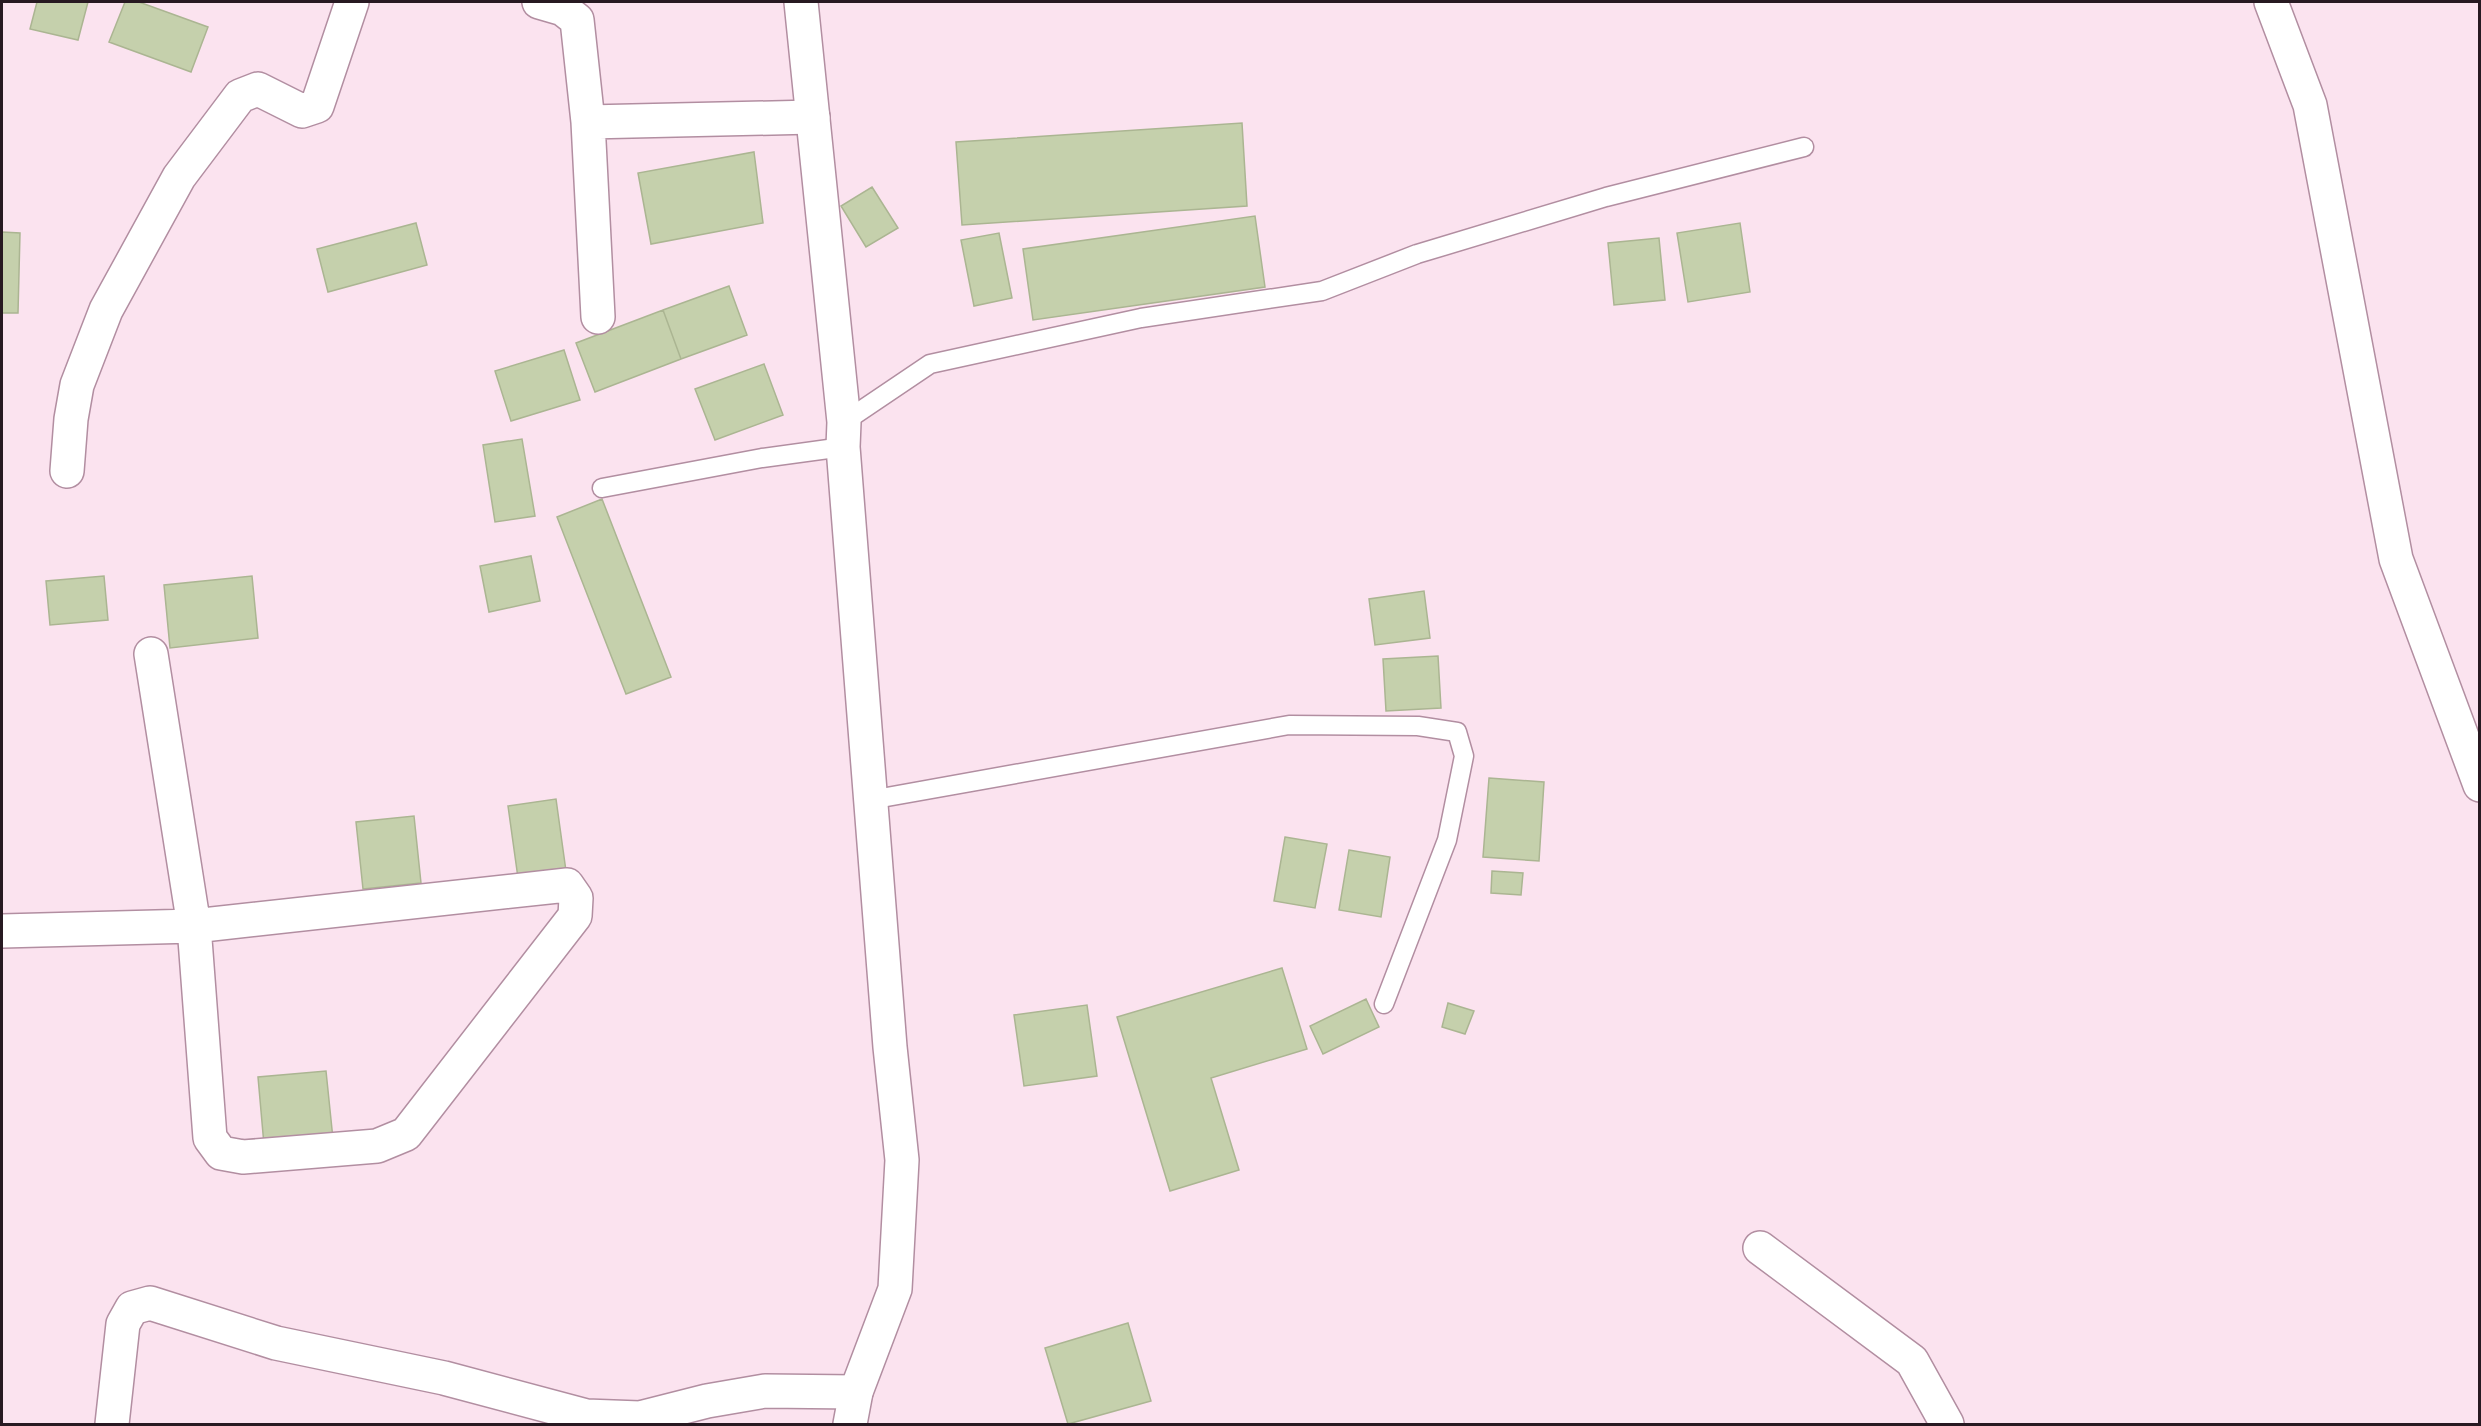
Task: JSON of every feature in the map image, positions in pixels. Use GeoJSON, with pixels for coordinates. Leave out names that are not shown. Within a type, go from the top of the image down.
{"type":"FeatureCollection","features":[{"type":"Feature","properties":{"kind":"street"},"geometry":{"type":"LineString","coordinates":[[67,471],[71,419],[77,384],[106,310],[179,177],[240,96],[258,89],[302,111],[317,106],[352,2]]}},
{"type":"Feature","properties":{"kind":"street"},"geometry":{"type":"LineString","coordinates":[[538,2],[563,9],[577,20],[588,122],[598,317]]}},
{"type":"Feature","properties":{"kind":"street"},"geometry":{"type":"LineString","coordinates":[[112,1425],[123,1324],[132,1308],[150,1303],[276,1343],[444,1378],[586,1416],[640,1418],[707,1401],[765,1391],[853,1415],[895,1289],[902,1160],[890,1047],[870,800],[844,434],[801,2]]}},
{"type":"Feature","properties":{"kind":"street"},"geometry":{"type":"LineString","coordinates":[[2271,2],[2310,105],[2396,559],[2480,785]]}},
{"type":"Feature","properties":{"kind":"street"},"geometry":{"type":"LineString","coordinates":[[588,122],[813,117]]}},
{"type":"Feature","properties":{"kind":"street"},"geometry":{"type":"LineString","coordinates":[[2,931],[194,926],[567,885],[576,898],[575,916],[406,1134],[377,1146],[243,1157],[221,1153],[210,1138],[194,926],[151,654]]}},
{"type":"Feature","properties":{"kind":"street"},"geometry":{"type":"LineString","coordinates":[[1760,1248],[1912,1361],[1947,1425]]}},
{"type":"Feature","properties":{"kind":"lane"},"geometry":{"type":"LineString","coordinates":[[602,488],[762,458],[844,434],[930,364],[1141,318],[1322,291],[1417,254],[1584,204],[1804,147]]}},
{"type":"Feature","properties":{"kind":"lane"},"geometry":{"type":"LineString","coordinates":[[870,800],[1289,725],[1418,726],[1457,732],[1464,756],[1447,840],[1384,1004]]}},
{"type":"Feature","properties":{"kind":"building"},"geometry":{"type":"Polygon","coordinates":[[[37,2],[88,2],[78,40],[30,29],[37,2]]]}},
{"type":"Feature","properties":{"kind":"building"},"geometry":{"type":"Polygon","coordinates":[[[125,2],[139,2],[208,27],[191,72],[109,42],[125,2]]]}},
{"type":"Feature","properties":{"kind":"building"},"geometry":{"type":"Polygon","coordinates":[[[1242,123],[1247,206],[962,225],[956,142],[1242,123]]]}},
{"type":"Feature","properties":{"kind":"building"},"geometry":{"type":"Polygon","coordinates":[[[754,152],[763,223],[651,244],[638,173],[754,152]]]}},
{"type":"Feature","properties":{"kind":"building"},"geometry":{"type":"Polygon","coordinates":[[[872,187],[898,228],[866,247],[841,206],[872,187]]]}},
{"type":"Feature","properties":{"kind":"building"},"geometry":{"type":"Polygon","coordinates":[[[1255,216],[1265,287],[1033,320],[1023,249],[1255,216]]]}},
{"type":"Feature","properties":{"kind":"building"},"geometry":{"type":"Polygon","coordinates":[[[416,223],[427,265],[328,292],[317,249],[416,223]]]}},
{"type":"Feature","properties":{"kind":"building"},"geometry":{"type":"Polygon","coordinates":[[[1740,223],[1750,292],[1688,302],[1677,233],[1740,223]]]}},
{"type":"Feature","properties":{"kind":"building"},"geometry":{"type":"Polygon","coordinates":[[[2,232],[20,233],[18,313],[2,313],[2,232]]]}},
{"type":"Feature","properties":{"kind":"building"},"geometry":{"type":"Polygon","coordinates":[[[999,233],[1012,298],[974,306],[961,240],[999,233]]]}},
{"type":"Feature","properties":{"kind":"building"},"geometry":{"type":"Polygon","coordinates":[[[1659,238],[1665,300],[1614,305],[1608,243],[1659,238]]]}},
{"type":"Feature","properties":{"kind":"building"},"geometry":{"type":"Polygon","coordinates":[[[729,286],[747,335],[681,359],[663,310],[729,286]]]}},
{"type":"Feature","properties":{"kind":"building"},"geometry":{"type":"Polygon","coordinates":[[[663,310],[681,359],[595,392],[576,343],[663,310]]]}},
{"type":"Feature","properties":{"kind":"building"},"geometry":{"type":"Polygon","coordinates":[[[564,350],[580,400],[511,421],[495,371],[564,350]]]}},
{"type":"Feature","properties":{"kind":"building"},"geometry":{"type":"Polygon","coordinates":[[[764,364],[783,415],[715,440],[695,389],[764,364]]]}},
{"type":"Feature","properties":{"kind":"building"},"geometry":{"type":"Polygon","coordinates":[[[522,439],[535,516],[495,522],[483,445],[522,439]]]}},
{"type":"Feature","properties":{"kind":"building"},"geometry":{"type":"Polygon","coordinates":[[[602,499],[671,677],[626,694],[557,517],[602,499]]]}},
{"type":"Feature","properties":{"kind":"building"},"geometry":{"type":"Polygon","coordinates":[[[531,556],[540,601],[489,612],[480,566],[531,556]]]}},
{"type":"Feature","properties":{"kind":"building"},"geometry":{"type":"Polygon","coordinates":[[[104,576],[108,620],[50,625],[46,581],[104,576]]]}},
{"type":"Feature","properties":{"kind":"building"},"geometry":{"type":"Polygon","coordinates":[[[252,576],[258,638],[170,648],[164,585],[252,576]]]}},
{"type":"Feature","properties":{"kind":"building"},"geometry":{"type":"Polygon","coordinates":[[[1424,591],[1430,638],[1375,645],[1369,599],[1424,591]]]}},
{"type":"Feature","properties":{"kind":"building"},"geometry":{"type":"Polygon","coordinates":[[[1438,656],[1441,708],[1386,711],[1383,659],[1438,656]]]}},
{"type":"Feature","properties":{"kind":"building"},"geometry":{"type":"Polygon","coordinates":[[[1489,778],[1544,782],[1539,861],[1483,857],[1489,778]]]}},
{"type":"Feature","properties":{"kind":"building"},"geometry":{"type":"Polygon","coordinates":[[[556,799],[566,871],[518,878],[508,806],[556,799]]]}},
{"type":"Feature","properties":{"kind":"building"},"geometry":{"type":"Polygon","coordinates":[[[414,816],[421,883],[363,889],[356,822],[414,816]]]}},
{"type":"Feature","properties":{"kind":"building"},"geometry":{"type":"Polygon","coordinates":[[[1285,837],[1327,844],[1315,908],[1274,901],[1285,837]]]}},
{"type":"Feature","properties":{"kind":"building"},"geometry":{"type":"Polygon","coordinates":[[[1349,850],[1390,857],[1381,917],[1339,910],[1349,850]]]}},
{"type":"Feature","properties":{"kind":"building"},"geometry":{"type":"Polygon","coordinates":[[[1492,871],[1523,873],[1521,895],[1491,893],[1492,871]]]}},
{"type":"Feature","properties":{"kind":"building"},"geometry":{"type":"Polygon","coordinates":[[[1282,968],[1307,1049],[1211,1078],[1239,1170],[1170,1191],[1117,1017],[1282,968]]]}},
{"type":"Feature","properties":{"kind":"building"},"geometry":{"type":"Polygon","coordinates":[[[1366,999],[1379,1027],[1323,1054],[1310,1026],[1366,999]]]}},
{"type":"Feature","properties":{"kind":"building"},"geometry":{"type":"Polygon","coordinates":[[[1448,1003],[1474,1011],[1465,1034],[1442,1027],[1448,1003]]]}},
{"type":"Feature","properties":{"kind":"building"},"geometry":{"type":"Polygon","coordinates":[[[1087,1005],[1097,1076],[1024,1086],[1014,1015],[1087,1005]]]}},
{"type":"Feature","properties":{"kind":"building"},"geometry":{"type":"Polygon","coordinates":[[[326,1071],[333,1139],[264,1145],[258,1077],[326,1071]]]}},
{"type":"Feature","properties":{"kind":"building"},"geometry":{"type":"Polygon","coordinates":[[[1128,1323],[1151,1401],[1068,1424],[1045,1348],[1128,1323]]]}}]}
